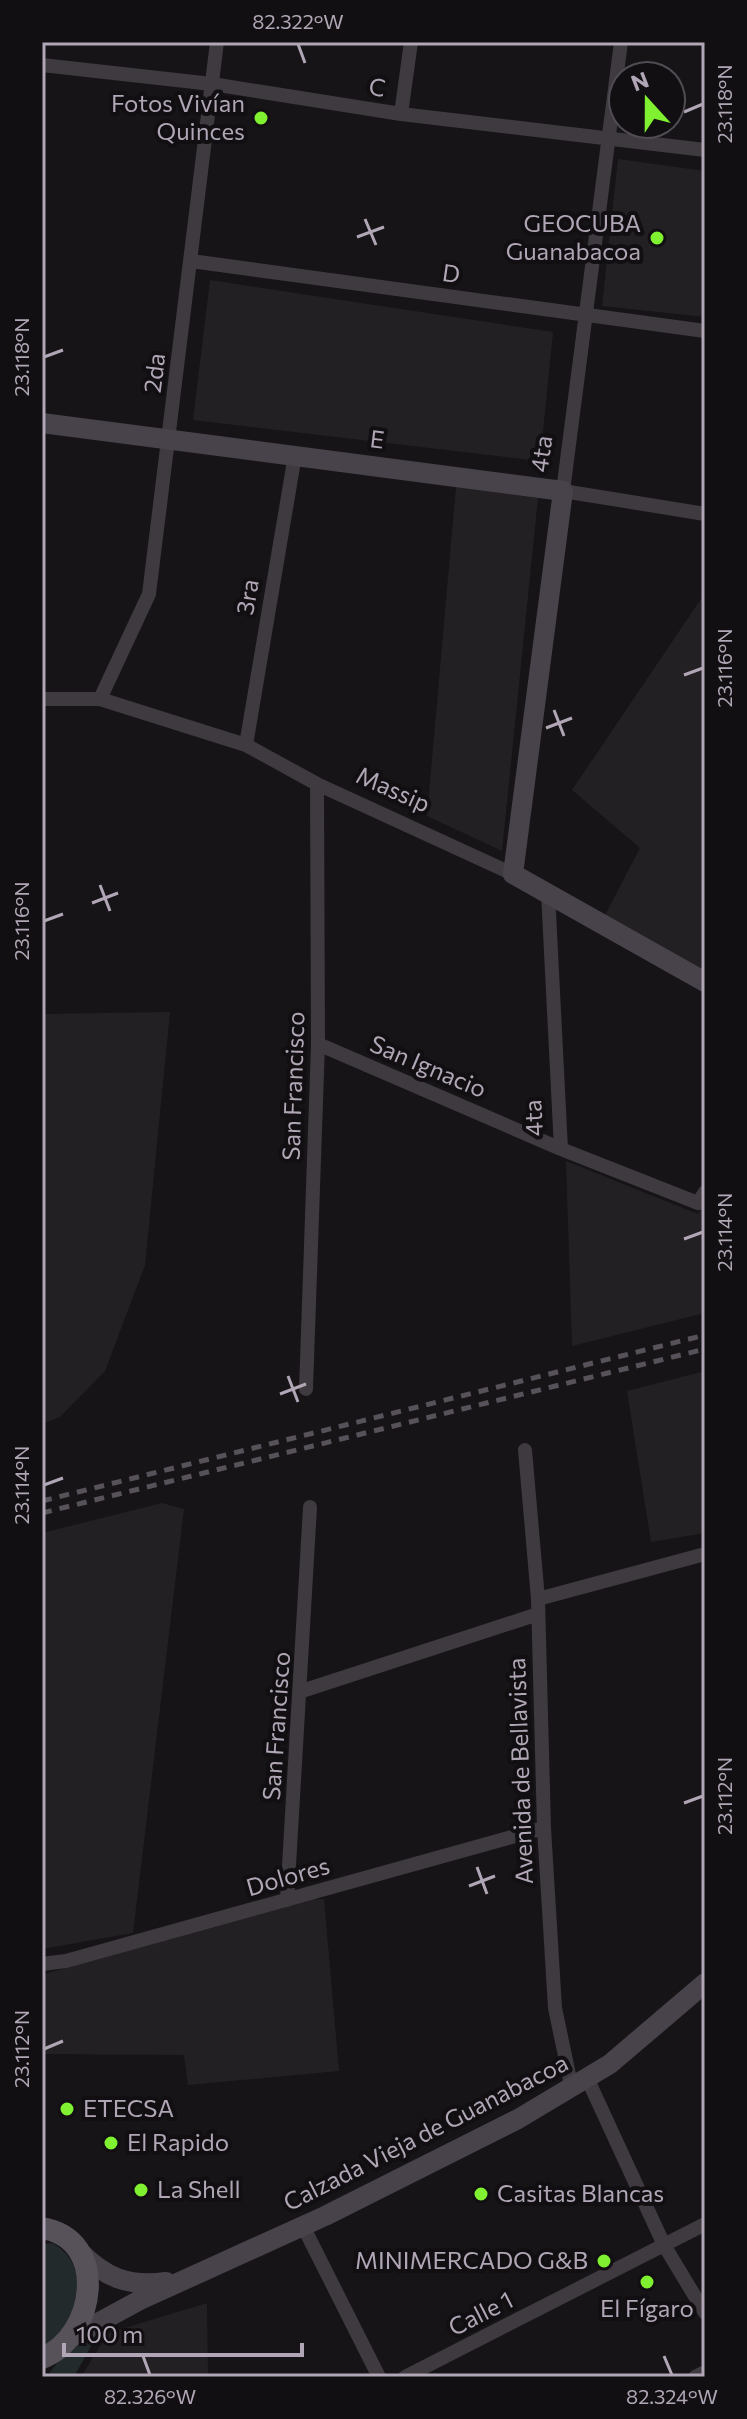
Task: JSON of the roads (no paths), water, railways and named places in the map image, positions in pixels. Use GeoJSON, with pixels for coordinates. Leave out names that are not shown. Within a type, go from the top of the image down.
{"type":"FeatureCollection","features":[{"type":"Feature","properties":{"kind":"main road"},"geometry":{"type":"LineString","coordinates":[[44,2360],[70,2338],[83,2314],[89,2285],[86,2268],[74,2247],[46,2224]]}},
{"type":"Feature","properties":{"kind":"street","name":"2da"},"geometry":{"type":"LineString","coordinates":[[100,699],[149,594],[217,42]]}},
{"type":"Feature","properties":{"kind":"street"},"geometry":{"type":"LineString","coordinates":[[401,114],[411,42]]}},
{"type":"Feature","properties":{"kind":"street","name":"4ta"},"geometry":{"type":"LineString","coordinates":[[513,874],[588,315],[606,137],[621,42]]}},
{"type":"Feature","properties":{"kind":"street","name":"C"},"geometry":{"type":"LineString","coordinates":[[42,65],[212,84],[401,114],[705,150]]}},
{"type":"Feature","properties":{"kind":"street","name":"D"},"geometry":{"type":"LineString","coordinates":[[191,261],[705,331]]}},
{"type":"Feature","properties":{"kind":"street","name":"E"},"geometry":{"type":"LineString","coordinates":[[42,423],[563,491],[705,514]]}},
{"type":"Feature","properties":{"kind":"street","name":"3ra"},"geometry":{"type":"LineString","coordinates":[[246,745],[295,455]]}},
{"type":"Feature","properties":{"kind":"street","name":"Massip"},"geometry":{"type":"LineString","coordinates":[[42,699],[100,699],[246,745],[317,784],[513,874],[705,982]]}},
{"type":"Feature","properties":{"kind":"street","name":"San Francisco"},"geometry":{"type":"LineString","coordinates":[[306,1389],[318,1044],[317,784]]}},
{"type":"Feature","properties":{"kind":"street","name":"4ta"},"geometry":{"type":"LineString","coordinates":[[548,893],[561,1149]]}},
{"type":"Feature","properties":{"kind":"street","name":"San Ignacio"},"geometry":{"type":"LineString","coordinates":[[318,1044],[561,1149],[702,1198]]}},
{"type":"Feature","properties":{"kind":"street","name":"Avenida de Bellavista"},"geometry":{"type":"LineString","coordinates":[[525,1450],[538,1599],[544,1828],[555,2008],[580,2085],[664,2245],[705,2313]]}},
{"type":"Feature","properties":{"kind":"street","name":"San Francisco"},"geometry":{"type":"LineString","coordinates":[[287,1900],[302,1691],[310,1507]]}},
{"type":"Feature","properties":{"kind":"street"},"geometry":{"type":"LineString","coordinates":[[538,1599],[705,1554]]}},
{"type":"Feature","properties":{"kind":"street"},"geometry":{"type":"LineString","coordinates":[[302,1691],[538,1614]]}},
{"type":"Feature","properties":{"kind":"street","name":"Dolores"},"geometry":{"type":"LineString","coordinates":[[42,1964],[66,1961],[544,1828]]}},
{"type":"Feature","properties":{"kind":"street","name":"Calzada Vieja de Guanabacoa"},"geometry":{"type":"LineString","coordinates":[[70,2338],[140,2300],[303,2226],[580,2085],[634,2046],[705,1983]]}},
{"type":"Feature","properties":{"kind":"street","name":"Calle 1"},"geometry":{"type":"LineString","coordinates":[[405,2377],[705,2224]]}},
{"type":"Feature","properties":{"kind":"street"},"geometry":{"type":"LineString","coordinates":[[303,2226],[379,2377]]}},
{"type":"Feature","properties":{"kind":"street"},"geometry":{"type":"LineString","coordinates":[[74,2247],[95,2267],[121,2282],[146,2284],[194,2278]]}},
{"type":"Feature","properties":{"kind":"street"},"geometry":{"type":"LineString","coordinates":[[695,2377],[705,2372]]}},
{"type":"Feature","properties":{"kind":"railway"},"geometry":{"type":"LineString","coordinates":[[42,1501],[705,1335]]}},
{"type":"Feature","properties":{"kind":"railway"},"geometry":{"type":"LineString","coordinates":[[42,1513],[705,1349]]}},
{"type":"Feature","properties":{"kind":"place","name":"Fotos Vivían Quinces"},"geometry":{"type":"Point","coordinates":[261,118]}},
{"type":"Feature","properties":{"kind":"place","name":"GEOCUBA Guanabacoa"},"geometry":{"type":"Point","coordinates":[657,238]}},
{"type":"Feature","properties":{"kind":"place","name":"ETECSA"},"geometry":{"type":"Point","coordinates":[67,2109]}},
{"type":"Feature","properties":{"kind":"place","name":"El Rapido"},"geometry":{"type":"Point","coordinates":[111,2143]}},
{"type":"Feature","properties":{"kind":"place","name":"La Shell"},"geometry":{"type":"Point","coordinates":[141,2190]}},
{"type":"Feature","properties":{"kind":"place","name":"Casitas Blancas"},"geometry":{"type":"Point","coordinates":[481,2194]}},
{"type":"Feature","properties":{"kind":"place","name":"MINIMERCADO G&B"},"geometry":{"type":"Point","coordinates":[604,2261]}},
{"type":"Feature","properties":{"kind":"place","name":"El Fígaro"},"geometry":{"type":"Point","coordinates":[647,2282]}}]}
